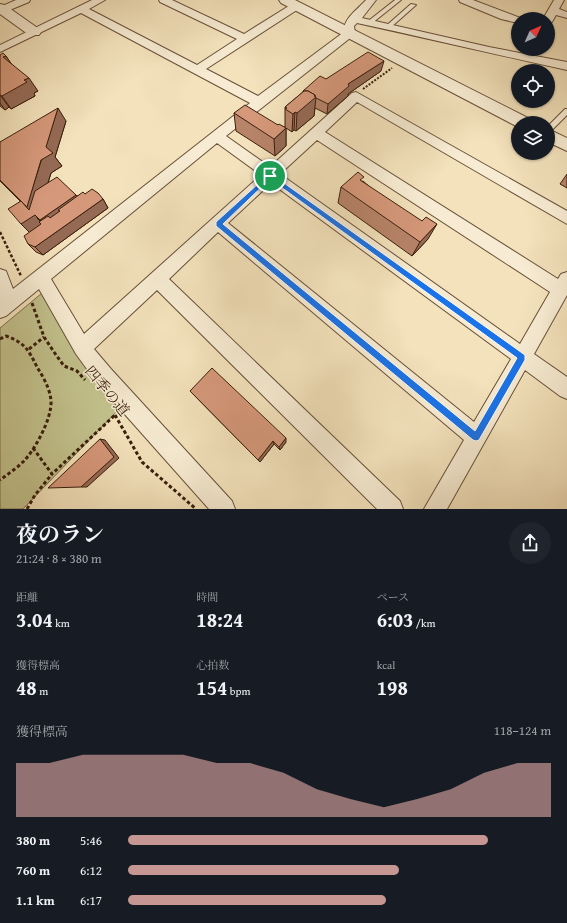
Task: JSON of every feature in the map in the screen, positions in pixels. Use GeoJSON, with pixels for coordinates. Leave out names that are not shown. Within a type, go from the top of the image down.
{"type":"FeatureCollection","features":[{"type":"Feature","properties":{"kind":"street"},"geometry":{"type":"LineString","coordinates":[[1,10],[25,0]]}},
{"type":"Feature","properties":{"kind":"street"},"geometry":{"type":"LineString","coordinates":[[0,49],[100,0]]}},
{"type":"Feature","properties":{"kind":"street"},"geometry":{"type":"LineString","coordinates":[[164,0],[245,39]]}},
{"type":"Feature","properties":{"kind":"street"},"geometry":{"type":"LineString","coordinates":[[0,276],[5,306],[352,26],[371,0]]}},
{"type":"Feature","properties":{"kind":"street"},"geometry":{"type":"LineString","coordinates":[[464,0],[511,18]]}},
{"type":"Feature","properties":{"kind":"street"},"geometry":{"type":"LineString","coordinates":[[553,12],[559,0]]}},
{"type":"Feature","properties":{"kind":"street"},"geometry":{"type":"LineString","coordinates":[[197,70],[245,39],[291,3],[352,26],[512,116]]}},
{"type":"Feature","properties":{"kind":"street"},"geometry":{"type":"LineString","coordinates":[[81,9],[259,102]]}},
{"type":"Feature","properties":{"kind":"street"},"geometry":{"type":"LineString","coordinates":[[1,10],[34,32]]}},
{"type":"Feature","properties":{"kind":"street"},"geometry":{"type":"LineString","coordinates":[[555,15],[567,16]]}},
{"type":"Feature","properties":{"kind":"street"},"geometry":{"type":"LineString","coordinates":[[352,26],[369,23],[463,43],[488,50],[511,52]]}},
{"type":"Feature","properties":{"kind":"street"},"geometry":{"type":"LineString","coordinates":[[542,56],[567,66]]}},
{"type":"Feature","properties":{"kind":"street"},"geometry":{"type":"LineString","coordinates":[[82,348],[158,280],[298,148],[356,96],[567,218]]}},
{"type":"Feature","properties":{"kind":"street"},"geometry":{"type":"LineString","coordinates":[[316,133],[564,284],[435,509]]}},
{"type":"Feature","properties":{"kind":"street"},"geometry":{"type":"LineString","coordinates":[[217,136],[270,176],[567,389]]}},
{"type":"Feature","properties":{"kind":"street"},"geometry":{"type":"LineString","coordinates":[[555,139],[567,145]]}},
{"type":"Feature","properties":{"kind":"street"},"geometry":{"type":"LineString","coordinates":[[218,224],[476,437]]}},
{"type":"Feature","properties":{"kind":"street"},"geometry":{"type":"LineString","coordinates":[[41,276],[82,348],[104,376],[224,509]]}},
{"type":"Feature","properties":{"kind":"street"},"geometry":{"type":"LineString","coordinates":[[158,280],[392,509]]}},
{"type":"Feature","properties":{"kind":"lane"},"geometry":{"type":"LineString","coordinates":[[369,23],[398,0]]}},
{"type":"Feature","properties":{"kind":"lane"},"geometry":{"type":"LineString","coordinates":[[388,27],[414,5]]}},
{"type":"Feature","properties":{"kind":"lane"},"geometry":{"type":"LineString","coordinates":[[555,123],[567,111]]}},
{"type":"Feature","properties":{"kind":"path"},"geometry":{"type":"LineString","coordinates":[[356,96],[398,64]]}},
{"type":"Feature","properties":{"kind":"path","name":"四季の道"},"geometry":{"type":"LineString","coordinates":[[0,232],[27,288],[44,338],[64,366],[77,371],[87,382]]}},
{"type":"Feature","properties":{"kind":"path"},"geometry":{"type":"LineString","coordinates":[[0,339],[6,336],[18,340],[29,349],[45,381],[51,404],[45,427],[25,460],[0,480]]}},
{"type":"Feature","properties":{"kind":"path"},"geometry":{"type":"LineString","coordinates":[[29,349],[44,338]]}},
{"type":"Feature","properties":{"kind":"path","name":"四季の道"},"geometry":{"type":"LineString","coordinates":[[110,410],[115,415],[142,462],[196,509]]}},
{"type":"Feature","properties":{"kind":"path"},"geometry":{"type":"LineString","coordinates":[[27,509],[30,501],[52,474],[115,415]]}},
{"type":"Feature","properties":{"kind":"path"},"geometry":{"type":"LineString","coordinates":[[33,448],[52,474]]}},
{"type":"Feature","properties":{"kind":"shaded area"},"geometry":{"type":"Polygon","coordinates":[[[42,293],[121,407],[23,509],[0,509],[0,328],[42,293]]]}},
{"type":"Feature","properties":{"kind":"building"},"geometry":{"type":"Polygon","coordinates":[[[368,52],[384,61],[348,84],[349,86],[328,104],[316,98],[315,95],[308,91],[303,91],[320,76],[326,79],[368,52]]]}},
{"type":"Feature","properties":{"kind":"building"},"geometry":{"type":"Polygon","coordinates":[[[3,53],[6,56],[3,57],[29,78],[24,80],[27,82],[2,96],[0,95],[0,55],[3,53]]]}},
{"type":"Feature","properties":{"kind":"building"},"geometry":{"type":"Polygon","coordinates":[[[304,91],[308,91],[316,97],[297,113],[295,112],[293,114],[285,109],[287,108],[285,107],[304,91]]]}},
{"type":"Feature","properties":{"kind":"building"},"geometry":{"type":"Polygon","coordinates":[[[245,105],[278,125],[279,124],[286,128],[274,139],[234,113],[245,105]]]}},
{"type":"Feature","properties":{"kind":"building"},"geometry":{"type":"Polygon","coordinates":[[[58,108],[46,147],[53,153],[41,160],[27,207],[0,180],[0,142],[58,108]]]}},
{"type":"Feature","properties":{"kind":"building"},"geometry":{"type":"Polygon","coordinates":[[[358,172],[364,177],[360,180],[422,221],[426,217],[437,224],[420,242],[341,187],[358,172]]]}},
{"type":"Feature","properties":{"kind":"building"},"geometry":{"type":"Polygon","coordinates":[[[57,177],[76,195],[40,220],[35,215],[21,224],[8,209],[21,201],[29,210],[35,191],[57,177]]]}},
{"type":"Feature","properties":{"kind":"building"},"geometry":{"type":"Polygon","coordinates":[[[92,189],[103,199],[35,247],[28,244],[24,236],[41,224],[39,222],[48,216],[50,218],[60,211],[58,210],[83,192],[85,194],[92,189]]]}},
{"type":"Feature","properties":{"kind":"building"},"geometry":{"type":"Polygon","coordinates":[[[212,368],[286,438],[279,447],[273,441],[258,460],[190,391],[212,368]]]}},
{"type":"Feature","properties":{"kind":"building"},"geometry":{"type":"Polygon","coordinates":[[[100,439],[114,457],[81,487],[48,488],[100,439]]]}},
{"type":"Feature","properties":{"kind":"route"},"geometry":{"type":"LineString","coordinates":[[270,176],[522,357],[476,437],[218,224],[270,176]]}}]}
